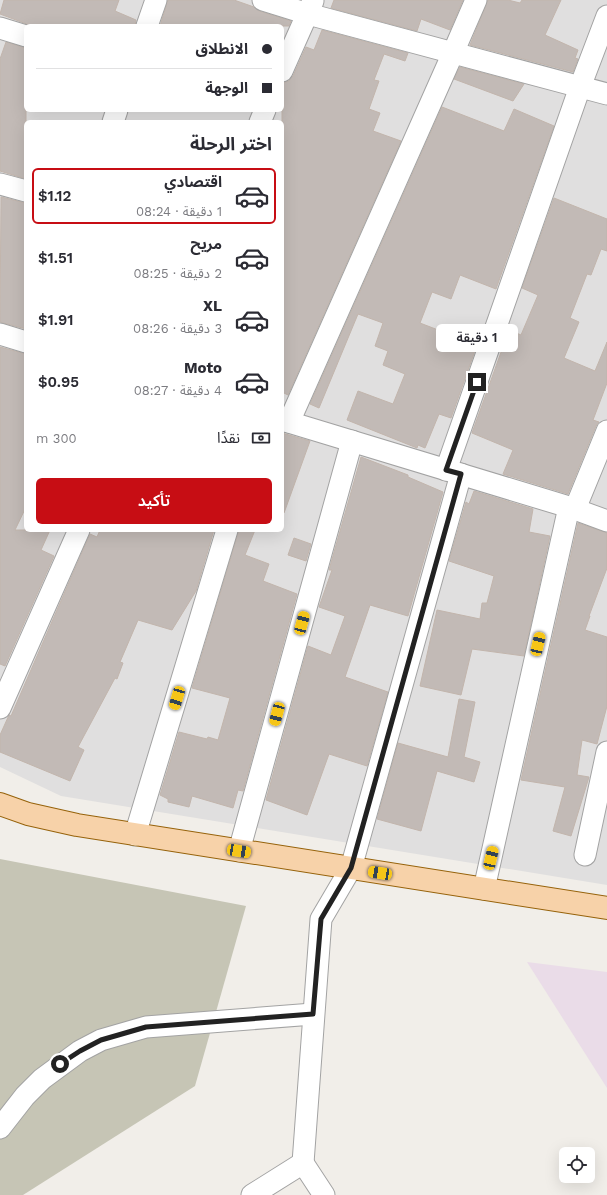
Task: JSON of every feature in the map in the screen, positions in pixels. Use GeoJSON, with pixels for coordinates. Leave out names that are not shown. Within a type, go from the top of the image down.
{"type":"FeatureCollection","features":[{"type":"Feature","properties":{"kind":"main road"},"geometry":{"type":"LineString","coordinates":[[0,804],[28,814],[77,825],[607,908]]}},
{"type":"Feature","properties":{"kind":"street"},"geometry":{"type":"LineString","coordinates":[[148,24],[156,0]]}},
{"type":"Feature","properties":{"kind":"street"},"geometry":{"type":"LineString","coordinates":[[263,0],[311,7],[454,53],[607,94]]}},
{"type":"Feature","properties":{"kind":"street"},"geometry":{"type":"LineString","coordinates":[[476,0],[454,53],[285,421],[572,508],[607,521]]}},
{"type":"Feature","properties":{"kind":"street"},"geometry":{"type":"LineString","coordinates":[[284,67],[311,7]]}},
{"type":"Feature","properties":{"kind":"street"},"geometry":{"type":"LineString","coordinates":[[324,1195],[303,1163],[321,919],[351,868],[453,472],[580,87],[607,16]]}},
{"type":"Feature","properties":{"kind":"street"},"geometry":{"type":"LineString","coordinates":[[0,28],[24,35]]}},
{"type":"Feature","properties":{"kind":"street"},"geometry":{"type":"LineString","coordinates":[[0,184],[24,191]]}},
{"type":"Feature","properties":{"kind":"street"},"geometry":{"type":"LineString","coordinates":[[0,334],[24,341]]}},
{"type":"Feature","properties":{"kind":"street"},"geometry":{"type":"LineString","coordinates":[[484,889],[572,508],[607,431]]}},
{"type":"Feature","properties":{"kind":"street"},"geometry":{"type":"LineString","coordinates":[[239,851],[352,441]]}},
{"type":"Feature","properties":{"kind":"street"},"geometry":{"type":"LineString","coordinates":[[0,708],[78,532]]}},
{"type":"Feature","properties":{"kind":"street"},"geometry":{"type":"LineString","coordinates":[[136,835],[226,532]]}},
{"type":"Feature","properties":{"kind":"street"},"geometry":{"type":"LineString","coordinates":[[584,855],[607,752]]}},
{"type":"Feature","properties":{"kind":"street"},"geometry":{"type":"LineString","coordinates":[[0,1128],[25,1096],[42,1079],[80,1051],[101,1040],[146,1027],[313,1014]]}},
{"type":"Feature","properties":{"kind":"street"},"geometry":{"type":"LineString","coordinates":[[252,1195],[303,1163]]}},
{"type":"Feature","properties":{"kind":"shaded area"},"geometry":{"type":"Polygon","coordinates":[[[0,0],[607,0],[607,885],[61,796],[0,767],[0,0]]]}},
{"type":"Feature","properties":{"kind":"shaded area"},"geometry":{"type":"Polygon","coordinates":[[[0,859],[246,906],[195,1086],[23,1195],[0,1195],[0,859]]]}},
{"type":"Feature","properties":{"kind":"shaded area"},"geometry":{"type":"Polygon","coordinates":[[[527,962],[607,972],[607,1088],[527,962]]]}},
{"type":"Feature","properties":{"kind":"building"},"geometry":{"type":"Polygon","coordinates":[[[4,0],[119,0],[115,11],[136,20],[135,24],[27,24],[0,14],[4,0]]]}},
{"type":"Feature","properties":{"kind":"building"},"geometry":{"type":"Polygon","coordinates":[[[168,0],[234,0],[254,7],[259,11],[291,21],[289,26],[284,26],[284,24],[161,24],[168,0]]]}},
{"type":"Feature","properties":{"kind":"building"},"geometry":{"type":"Polygon","coordinates":[[[334,0],[463,0],[450,30],[421,19],[417,31],[331,8],[334,0]]]}},
{"type":"Feature","properties":{"kind":"building"},"geometry":{"type":"Polygon","coordinates":[[[488,0],[508,0],[520,3],[522,0],[561,0],[545,35],[578,50],[575,58],[578,59],[573,72],[470,45],[488,0]]]}},
{"type":"Feature","properties":{"kind":"building"},"geometry":{"type":"Polygon","coordinates":[[[322,30],[408,53],[405,61],[384,54],[374,80],[379,81],[369,109],[380,113],[373,131],[401,141],[288,395],[284,393],[284,120],[282,120],[282,112],[284,112],[284,82],[289,81],[293,76],[306,47],[314,50],[322,30]]]}},
{"type":"Feature","properties":{"kind":"building"},"geometry":{"type":"Polygon","coordinates":[[[6,42],[24,47],[24,112],[26,112],[26,120],[24,120],[24,178],[0,171],[0,59],[6,42]]]}},
{"type":"Feature","properties":{"kind":"building"},"geometry":{"type":"Polygon","coordinates":[[[460,67],[524,84],[513,101],[454,79],[460,67]]]}},
{"type":"Feature","properties":{"kind":"building"},"geometry":{"type":"Polygon","coordinates":[[[442,107],[504,131],[514,109],[554,126],[496,289],[460,275],[451,299],[432,292],[420,323],[477,345],[451,418],[439,414],[425,448],[418,445],[417,448],[347,420],[358,391],[393,404],[405,374],[383,365],[388,351],[375,346],[383,323],[358,314],[319,408],[310,404],[442,107]]]}},
{"type":"Feature","properties":{"kind":"building"},"geometry":{"type":"Polygon","coordinates":[[[1,197],[24,203],[24,328],[0,322],[1,197]]]}},
{"type":"Feature","properties":{"kind":"building"},"geometry":{"type":"Polygon","coordinates":[[[554,198],[607,219],[607,251],[601,249],[591,275],[587,274],[570,318],[579,322],[564,358],[595,371],[607,342],[607,383],[593,420],[599,422],[568,494],[503,474],[513,450],[472,433],[509,330],[521,335],[538,295],[522,288],[554,198]]]}},
{"type":"Feature","properties":{"kind":"building"},"geometry":{"type":"Polygon","coordinates":[[[0,347],[24,353],[24,511],[15,530],[24,530],[24,532],[49,532],[41,550],[54,556],[5,666],[0,664],[0,347]]]}},
{"type":"Feature","properties":{"kind":"building"},"geometry":{"type":"Polygon","coordinates":[[[284,434],[310,441],[284,513],[284,434]]]}},
{"type":"Feature","properties":{"kind":"building"},"geometry":{"type":"Polygon","coordinates":[[[361,457],[408,475],[408,477],[443,492],[408,616],[370,605],[345,677],[388,692],[367,766],[329,754],[307,815],[266,800],[308,646],[331,655],[345,616],[319,607],[332,570],[329,570],[361,457]]]}},
{"type":"Feature","properties":{"kind":"building"},"geometry":{"type":"Polygon","coordinates":[[[474,491],[533,509],[529,532],[550,536],[524,656],[472,649],[461,695],[420,686],[437,610],[480,619],[482,603],[487,603],[494,576],[449,561],[466,502],[469,504],[474,491]]]}},
{"type":"Feature","properties":{"kind":"building"},"geometry":{"type":"Polygon","coordinates":[[[578,523],[607,533],[607,568],[585,630],[607,637],[607,706],[597,744],[582,740],[577,775],[589,777],[571,836],[553,831],[565,787],[521,780],[578,523]]]}},
{"type":"Feature","properties":{"kind":"building"},"geometry":{"type":"Polygon","coordinates":[[[99,532],[213,532],[196,591],[172,630],[138,620],[120,662],[123,663],[117,679],[115,678],[78,747],[84,750],[70,781],[0,752],[0,735],[9,715],[11,716],[90,534],[97,537],[99,532]]]}},
{"type":"Feature","properties":{"kind":"building"},"geometry":{"type":"Polygon","coordinates":[[[238,532],[254,532],[245,555],[269,564],[263,581],[297,594],[243,791],[238,790],[233,808],[192,796],[189,807],[168,802],[168,799],[160,795],[179,732],[207,739],[208,737],[218,740],[230,698],[192,688],[238,532]]]}},
{"type":"Feature","properties":{"kind":"building"},"geometry":{"type":"Polygon","coordinates":[[[294,538],[311,544],[306,561],[288,555],[294,538]]]}},
{"type":"Feature","properties":{"kind":"building"},"geometry":{"type":"Polygon","coordinates":[[[459,699],[475,702],[464,757],[480,762],[474,782],[437,771],[421,831],[377,819],[398,743],[448,757],[459,699]]]}},
{"type":"Feature","properties":{"kind":"route"},"geometry":{"type":"LineString","coordinates":[[60,1064],[101,1040],[123,1032],[146,1027],[313,1014],[321,919],[351,868],[461,474],[446,470],[477,382]]}}]}
